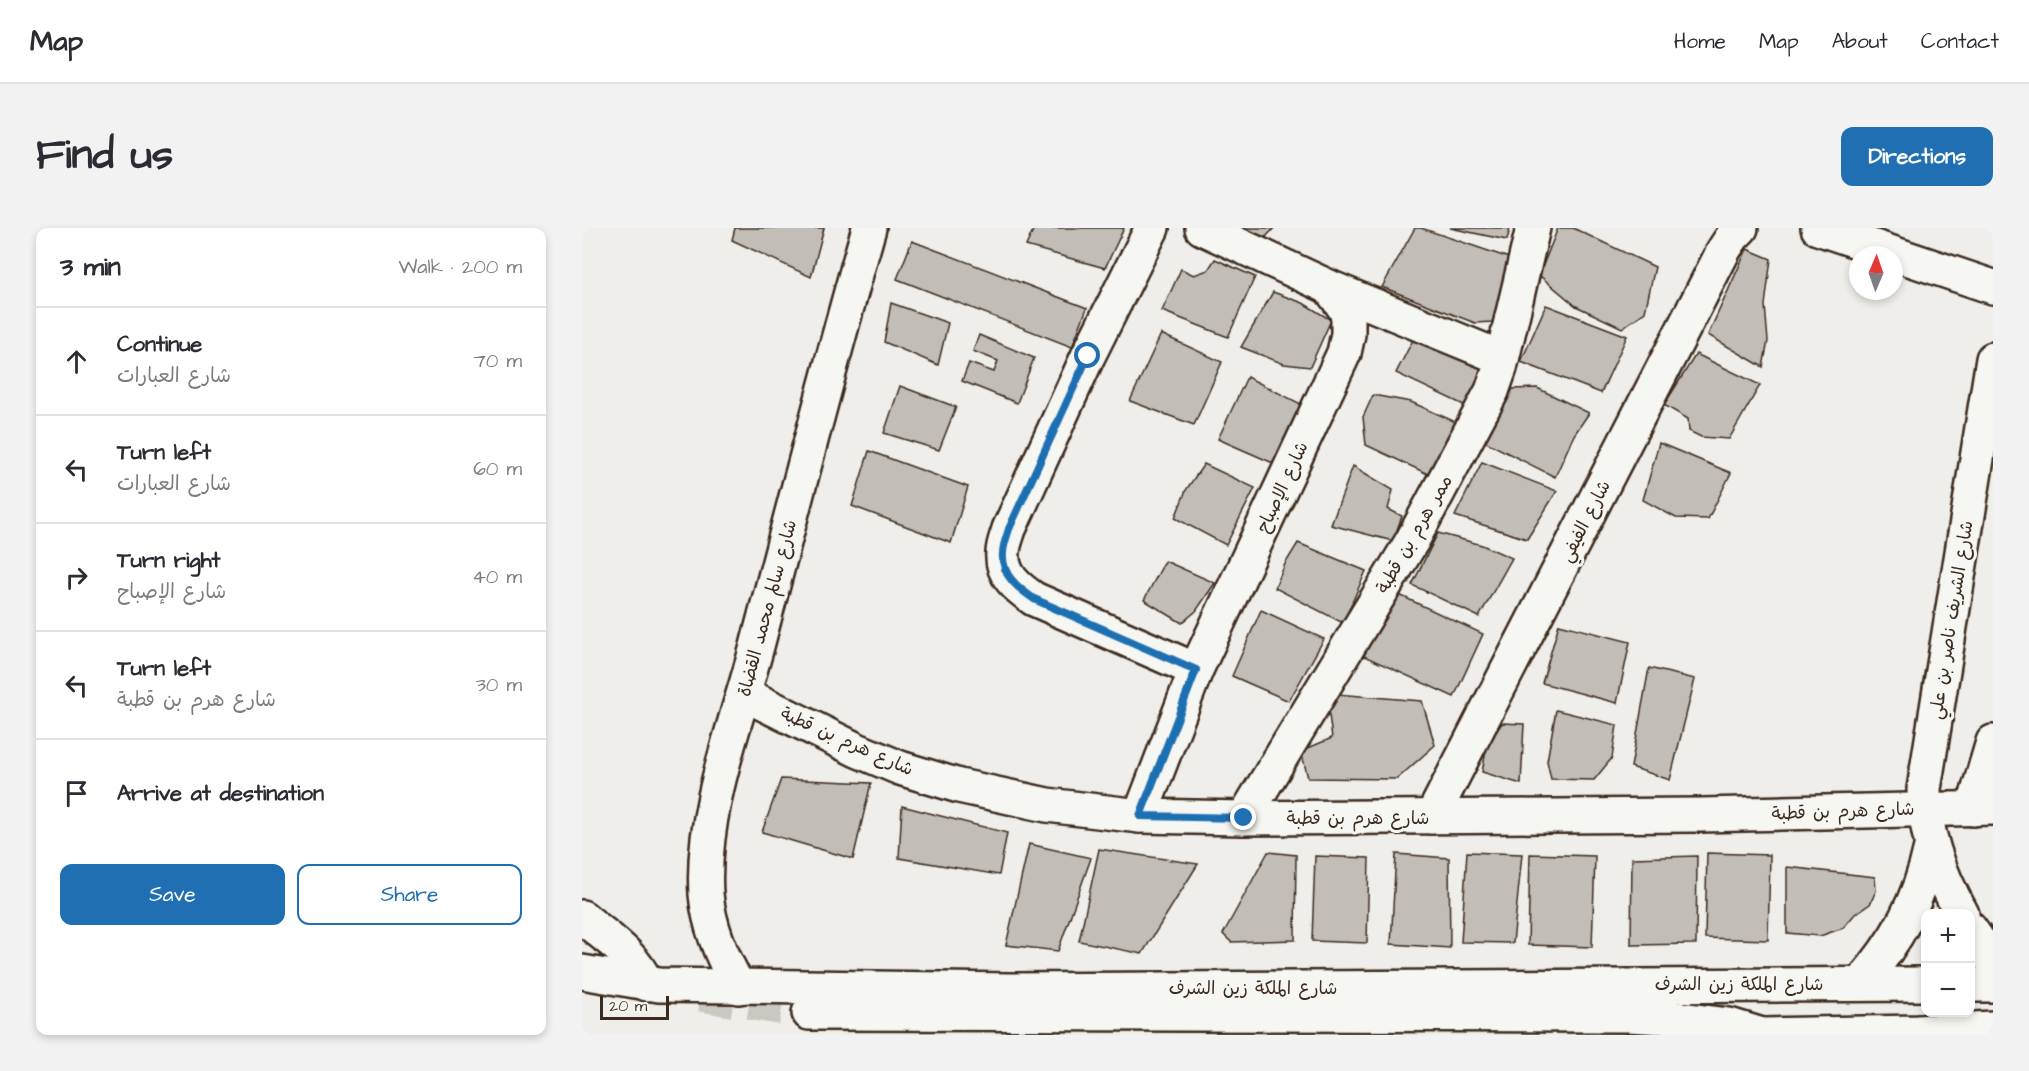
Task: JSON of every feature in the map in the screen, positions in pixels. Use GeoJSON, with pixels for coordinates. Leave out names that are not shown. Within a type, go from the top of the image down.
{"type":"FeatureCollection","features":[{"type":"Feature","properties":{"kind":"main road","name":"شارع سالم محمد القضاة"},"geometry":{"type":"LineString","coordinates":[[739,987],[723,958],[711,927],[706,894],[707,861],[720,776],[869,228]]}},
{"type":"Feature","properties":{"kind":"main road"},"geometry":{"type":"LineString","coordinates":[[1152,228],[1088,356],[1009,529],[1002,554],[1007,573],[1016,587],[1034,599],[1196,670]]}},
{"type":"Feature","properties":{"kind":"main road","name":"شارع الإصباح"},"geometry":{"type":"LineString","coordinates":[[1140,816],[1196,670],[1344,353],[1348,333],[1346,310],[1329,287],[1202,228]]}},
{"type":"Feature","properties":{"kind":"main road","name":"ممر هرم بن قطبة"},"geometry":{"type":"LineString","coordinates":[[1244,818],[1412,541],[1492,391],[1533,228]]}},
{"type":"Feature","properties":{"kind":"main road","name":"شارع الفيفي"},"geometry":{"type":"LineString","coordinates":[[1432,817],[1725,248],[1741,228]]}},
{"type":"Feature","properties":{"kind":"main road"},"geometry":{"type":"LineString","coordinates":[[1818,228],[1993,287]]}},
{"type":"Feature","properties":{"kind":"main road"},"geometry":{"type":"LineString","coordinates":[[1329,287],[1502,358]]}},
{"type":"Feature","properties":{"kind":"main road","name":"شارع الشريف ناصر بن علي"},"geometry":{"type":"LineString","coordinates":[[1960,909],[1931,846],[1924,809],[1926,768],[1993,359]]}},
{"type":"Feature","properties":{"kind":"main road","name":"شارع هرم بن قطبة"},"geometry":{"type":"LineString","coordinates":[[744,694],[857,750],[900,768],[959,786],[1047,805],[1140,816],[1244,818],[1701,815],[1983,809]]}},
{"type":"Feature","properties":{"kind":"main road"},"geometry":{"type":"LineString","coordinates":[[1983,809],[1993,742]]}},
{"type":"Feature","properties":{"kind":"main road","name":"شارع الشريف ناصر بن علي"},"geometry":{"type":"LineString","coordinates":[[1860,984],[1881,960],[1913,906],[1925,876],[1931,846]]}},
{"type":"Feature","properties":{"kind":"main road"},"geometry":{"type":"LineString","coordinates":[[582,917],[623,949],[642,971],[647,984]]}},
{"type":"Feature","properties":{"kind":"main road"},"geometry":{"type":"LineString","coordinates":[[1975,935],[1993,962]]}},
{"type":"Feature","properties":{"kind":"main road","name":"شارع الملكة زين الشرف"},"geometry":{"type":"LineString","coordinates":[[582,972],[647,984],[1022,990],[1921,984]]}},
{"type":"Feature","properties":{"kind":"main road"},"geometry":{"type":"LineString","coordinates":[[1975,985],[1993,985]]}},
{"type":"Feature","properties":{"kind":"main road"},"geometry":{"type":"LineString","coordinates":[[809,1013],[1628,1015],[1729,1025],[1763,1035],[1993,1028]]}},
{"type":"Feature","properties":{"kind":"building"},"geometry":{"type":"Polygon","coordinates":[[[735,228],[824,228],[811,277],[732,240],[735,228]]]}},
{"type":"Feature","properties":{"kind":"building"},"geometry":{"type":"Polygon","coordinates":[[[1034,228],[1124,228],[1105,268],[1026,246],[1034,228]]]}},
{"type":"Feature","properties":{"kind":"building"},"geometry":{"type":"Polygon","coordinates":[[[1235,228],[1274,228],[1266,237],[1235,228]]]}},
{"type":"Feature","properties":{"kind":"building"},"geometry":{"type":"Polygon","coordinates":[[[1415,228],[1421,228],[1512,259],[1504,302],[1492,322],[1475,323],[1382,287],[1415,228]]]}},
{"type":"Feature","properties":{"kind":"building"},"geometry":{"type":"Polygon","coordinates":[[[1450,228],[1510,228],[1507,240],[1450,228]]]}},
{"type":"Feature","properties":{"kind":"building"},"geometry":{"type":"Polygon","coordinates":[[[1558,228],[1573,228],[1655,267],[1645,312],[1622,328],[1576,306],[1539,275],[1558,228]]]}},
{"type":"Feature","properties":{"kind":"building"},"geometry":{"type":"Polygon","coordinates":[[[912,241],[1087,308],[1072,347],[897,279],[912,241]]]}},
{"type":"Feature","properties":{"kind":"building"},"geometry":{"type":"Polygon","coordinates":[[[1747,249],[1771,259],[1765,305],[1768,341],[1763,367],[1708,335],[1747,249]]]}},
{"type":"Feature","properties":{"kind":"building"},"geometry":{"type":"Polygon","coordinates":[[[1215,259],[1255,277],[1228,337],[1162,311],[1181,269],[1194,275],[1208,270],[1215,259]]]}},
{"type":"Feature","properties":{"kind":"building"},"geometry":{"type":"Polygon","coordinates":[[[1273,292],[1303,303],[1331,320],[1310,367],[1284,364],[1241,347],[1273,292]]]}},
{"type":"Feature","properties":{"kind":"building"},"geometry":{"type":"Polygon","coordinates":[[[891,303],[948,323],[938,365],[884,342],[891,303]]]}},
{"type":"Feature","properties":{"kind":"building"},"geometry":{"type":"Polygon","coordinates":[[[1546,305],[1627,336],[1601,393],[1521,362],[1546,305]]]}},
{"type":"Feature","properties":{"kind":"building"},"geometry":{"type":"Polygon","coordinates":[[[1417,332],[1491,363],[1468,407],[1396,373],[1417,332]]]}},
{"type":"Feature","properties":{"kind":"building"},"geometry":{"type":"Polygon","coordinates":[[[1161,334],[1222,362],[1194,425],[1130,401],[1161,334]]]}},
{"type":"Feature","properties":{"kind":"building"},"geometry":{"type":"Polygon","coordinates":[[[979,335],[1034,358],[1017,403],[962,381],[969,363],[994,372],[998,361],[973,351],[979,335]]]}},
{"type":"Feature","properties":{"kind":"building"},"geometry":{"type":"Polygon","coordinates":[[[1696,354],[1760,385],[1729,439],[1701,437],[1689,431],[1688,419],[1664,405],[1696,354]]]}},
{"type":"Feature","properties":{"kind":"building"},"geometry":{"type":"Polygon","coordinates":[[[1247,377],[1305,406],[1280,466],[1218,439],[1247,377]]]}},
{"type":"Feature","properties":{"kind":"building"},"geometry":{"type":"Polygon","coordinates":[[[900,386],[956,407],[939,450],[884,433],[900,386]]]}},
{"type":"Feature","properties":{"kind":"building"},"geometry":{"type":"Polygon","coordinates":[[[1537,388],[1589,413],[1574,435],[1555,477],[1484,441],[1513,389],[1537,388]]]}},
{"type":"Feature","properties":{"kind":"building"},"geometry":{"type":"Polygon","coordinates":[[[1373,395],[1411,402],[1458,423],[1432,476],[1366,445],[1363,417],[1373,395]]]}},
{"type":"Feature","properties":{"kind":"building"},"geometry":{"type":"Polygon","coordinates":[[[1659,443],[1731,473],[1708,519],[1676,518],[1643,500],[1659,443]]]}},
{"type":"Feature","properties":{"kind":"building"},"geometry":{"type":"Polygon","coordinates":[[[869,451],[968,487],[951,543],[852,506],[869,451]]]}},
{"type":"Feature","properties":{"kind":"building"},"geometry":{"type":"Polygon","coordinates":[[[1482,462],[1557,491],[1527,539],[1455,516],[1482,462]]]}},
{"type":"Feature","properties":{"kind":"building"},"geometry":{"type":"Polygon","coordinates":[[[1204,464],[1255,488],[1226,545],[1175,518],[1186,490],[1204,464]]]}},
{"type":"Feature","properties":{"kind":"building"},"geometry":{"type":"Polygon","coordinates":[[[1353,466],[1393,490],[1388,509],[1402,516],[1393,541],[1331,525],[1353,466]]]}},
{"type":"Feature","properties":{"kind":"building"},"geometry":{"type":"Polygon","coordinates":[[[1438,533],[1482,545],[1512,558],[1479,617],[1412,585],[1438,533]]]}},
{"type":"Feature","properties":{"kind":"building"},"geometry":{"type":"Polygon","coordinates":[[[1298,543],[1366,571],[1343,623],[1275,588],[1285,564],[1298,543]]]}},
{"type":"Feature","properties":{"kind":"building"},"geometry":{"type":"Polygon","coordinates":[[[1165,561],[1215,583],[1196,611],[1182,623],[1144,600],[1165,561]]]}},
{"type":"Feature","properties":{"kind":"building"},"geometry":{"type":"Polygon","coordinates":[[[1393,592],[1483,634],[1454,697],[1364,656],[1393,592]]]}},
{"type":"Feature","properties":{"kind":"building"},"geometry":{"type":"Polygon","coordinates":[[[1261,610],[1324,639],[1289,701],[1232,676],[1261,610]]]}},
{"type":"Feature","properties":{"kind":"building"},"geometry":{"type":"Polygon","coordinates":[[[1559,624],[1630,642],[1617,703],[1542,683],[1559,624]]]}},
{"type":"Feature","properties":{"kind":"building"},"geometry":{"type":"Polygon","coordinates":[[[1649,668],[1695,679],[1670,780],[1631,767],[1649,668]]]}},
{"type":"Feature","properties":{"kind":"building"},"geometry":{"type":"Polygon","coordinates":[[[1336,694],[1422,701],[1435,745],[1397,779],[1308,778],[1301,751],[1332,738],[1328,707],[1336,694]]]}},
{"type":"Feature","properties":{"kind":"building"},"geometry":{"type":"Polygon","coordinates":[[[1556,710],[1617,725],[1612,758],[1594,780],[1551,779],[1547,761],[1556,710]]]}},
{"type":"Feature","properties":{"kind":"building"},"geometry":{"type":"Polygon","coordinates":[[[1502,723],[1524,724],[1521,784],[1482,772],[1487,745],[1502,723]]]}},
{"type":"Feature","properties":{"kind":"building"},"geometry":{"type":"Polygon","coordinates":[[[781,779],[871,783],[853,859],[762,832],[781,779]]]}},
{"type":"Feature","properties":{"kind":"building"},"geometry":{"type":"Polygon","coordinates":[[[902,806],[1007,833],[999,875],[899,858],[902,806]]]}},
{"type":"Feature","properties":{"kind":"building"},"geometry":{"type":"Polygon","coordinates":[[[1029,844],[1091,858],[1058,951],[1006,945],[1029,844]]]}},
{"type":"Feature","properties":{"kind":"building"},"geometry":{"type":"Polygon","coordinates":[[[1099,849],[1198,864],[1142,954],[1079,941],[1099,849]]]}},
{"type":"Feature","properties":{"kind":"building"},"geometry":{"type":"Polygon","coordinates":[[[1268,852],[1296,855],[1295,940],[1231,942],[1223,934],[1268,852]]]}},
{"type":"Feature","properties":{"kind":"building"},"geometry":{"type":"Polygon","coordinates":[[[1467,852],[1522,854],[1513,943],[1461,942],[1467,852]]]}},
{"type":"Feature","properties":{"kind":"building"},"geometry":{"type":"Polygon","coordinates":[[[1707,853],[1770,855],[1768,940],[1705,938],[1707,853]]]}},
{"type":"Feature","properties":{"kind":"building"},"geometry":{"type":"Polygon","coordinates":[[[1396,854],[1449,858],[1450,948],[1391,944],[1396,854]]]}},
{"type":"Feature","properties":{"kind":"building"},"geometry":{"type":"Polygon","coordinates":[[[1530,854],[1595,856],[1592,947],[1528,945],[1530,854]]]}},
{"type":"Feature","properties":{"kind":"building"},"geometry":{"type":"Polygon","coordinates":[[[1315,856],[1369,858],[1367,943],[1312,941],[1315,856]]]}},
{"type":"Feature","properties":{"kind":"building"},"geometry":{"type":"Polygon","coordinates":[[[1697,856],[1696,944],[1631,945],[1632,858],[1697,856]]]}},
{"type":"Feature","properties":{"kind":"building"},"geometry":{"type":"Polygon","coordinates":[[[1787,867],[1875,877],[1876,891],[1870,904],[1855,914],[1843,928],[1820,936],[1787,933],[1787,867]]]}},
{"type":"Feature","properties":{"kind":"tunnel"},"geometry":{"type":"LineString","coordinates":[[701,995],[809,1013]]}},
{"type":"Feature","properties":{"kind":"route"},"geometry":{"type":"LineString","coordinates":[[1088,356],[1009,529],[1002,554],[1007,573],[1016,587],[1034,599],[1196,670],[1140,816],[1244,818]]}}]}
